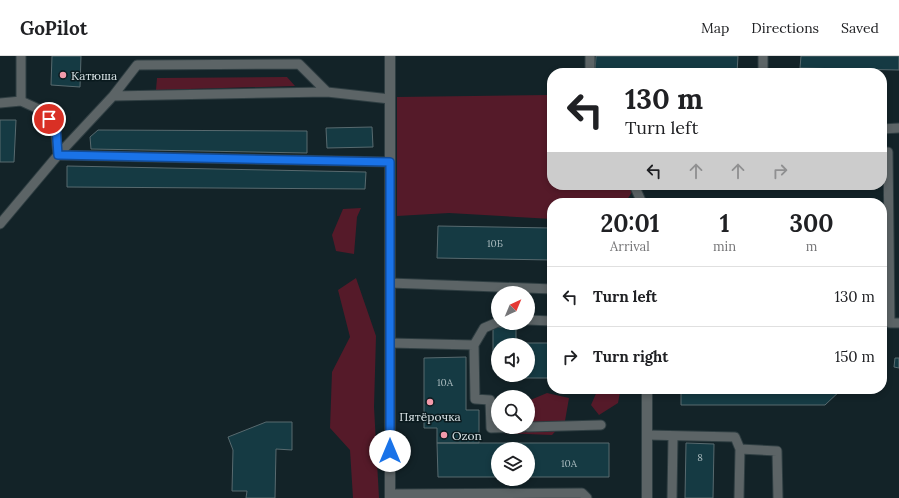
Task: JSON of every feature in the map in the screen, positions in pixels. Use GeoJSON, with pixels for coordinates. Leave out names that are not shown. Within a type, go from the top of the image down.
{"type":"FeatureCollection","features":[{"type":"Feature","properties":{"kind":"street"},"geometry":{"type":"LineString","coordinates":[[390,56],[390,496]]}},
{"type":"Feature","properties":{"kind":"street"},"geometry":{"type":"LineString","coordinates":[[647,498],[648,394]]}},
{"type":"Feature","properties":{"kind":"lane"},"geometry":{"type":"LineString","coordinates":[[21,56],[22,101]]}},
{"type":"Feature","properties":{"kind":"lane"},"geometry":{"type":"LineString","coordinates":[[590,56],[590,68]]}},
{"type":"Feature","properties":{"kind":"lane"},"geometry":{"type":"LineString","coordinates":[[763,56],[763,68]]}},
{"type":"Feature","properties":{"kind":"lane"},"geometry":{"type":"LineString","coordinates":[[0,224],[58,155],[114,96],[137,65],[299,64],[327,92]]}},
{"type":"Feature","properties":{"kind":"lane"},"geometry":{"type":"LineString","coordinates":[[114,96],[327,92],[390,98]]}},
{"type":"Feature","properties":{"kind":"lane"},"geometry":{"type":"LineString","coordinates":[[0,103],[22,101],[43,111],[56,126],[58,155]]}},
{"type":"Feature","properties":{"kind":"lane"},"geometry":{"type":"LineString","coordinates":[[887,129],[899,128]]}},
{"type":"Feature","properties":{"kind":"lane"},"geometry":{"type":"LineString","coordinates":[[888,152],[890,323],[899,323]]}},
{"type":"Feature","properties":{"kind":"lane"},"geometry":{"type":"LineString","coordinates":[[58,155],[390,162]]}},
{"type":"Feature","properties":{"kind":"lane"},"geometry":{"type":"LineString","coordinates":[[390,283],[547,289]]}},
{"type":"Feature","properties":{"kind":"lane"},"geometry":{"type":"LineString","coordinates":[[535,320],[547,321]]}},
{"type":"Feature","properties":{"kind":"lane"},"geometry":{"type":"LineString","coordinates":[[491,325],[484,328],[474,345],[475,399],[490,400],[491,428]]}},
{"type":"Feature","properties":{"kind":"lane"},"geometry":{"type":"LineString","coordinates":[[390,343],[474,345]]}},
{"type":"Feature","properties":{"kind":"lane"},"geometry":{"type":"LineString","coordinates":[[535,427],[601,425]]}},
{"type":"Feature","properties":{"kind":"lane"},"geometry":{"type":"LineString","coordinates":[[647,435],[735,437],[740,449],[739,498]]}},
{"type":"Feature","properties":{"kind":"lane"},"geometry":{"type":"LineString","coordinates":[[672,498],[673,436]]}},
{"type":"Feature","properties":{"kind":"lane"},"geometry":{"type":"LineString","coordinates":[[740,449],[777,451],[778,498]]}},
{"type":"Feature","properties":{"kind":"lane"},"geometry":{"type":"LineString","coordinates":[[390,496],[582,493],[587,498]]}},
{"type":"Feature","properties":{"kind":"shaded area"},"geometry":{"type":"Polygon","coordinates":[[[287,77],[295,86],[156,90],[157,78],[287,77]]]}},
{"type":"Feature","properties":{"kind":"shaded area"},"geometry":{"type":"Polygon","coordinates":[[[547,95],[547,190],[631,190],[632,192],[628,198],[547,198],[547,219],[449,213],[397,216],[397,97],[547,95]]]}},
{"type":"Feature","properties":{"kind":"shaded area"},"geometry":{"type":"Polygon","coordinates":[[[361,208],[357,217],[354,254],[336,251],[332,235],[343,209],[361,208]]]}},
{"type":"Feature","properties":{"kind":"shaded area"},"geometry":{"type":"Polygon","coordinates":[[[356,278],[376,336],[374,407],[379,498],[353,498],[350,450],[330,428],[332,372],[350,337],[338,290],[356,278]]]}},
{"type":"Feature","properties":{"kind":"shaded area"},"geometry":{"type":"Polygon","coordinates":[[[547,393],[569,398],[565,421],[552,435],[526,434],[535,434],[535,398],[547,393]]]}},
{"type":"Feature","properties":{"kind":"shaded area"},"geometry":{"type":"Polygon","coordinates":[[[596,394],[620,394],[618,403],[599,415],[591,405],[596,394]]]}},
{"type":"Feature","properties":{"kind":"building"},"geometry":{"type":"Polygon","coordinates":[[[52,56],[81,56],[80,87],[51,85],[52,56]]]}},
{"type":"Feature","properties":{"kind":"building"},"geometry":{"type":"Polygon","coordinates":[[[596,56],[738,56],[737,68],[595,68],[596,56]]]}},
{"type":"Feature","properties":{"kind":"building"},"geometry":{"type":"Polygon","coordinates":[[[801,56],[899,56],[899,70],[887,70],[887,68],[800,68],[801,56]]]}},
{"type":"Feature","properties":{"kind":"building"},"geometry":{"type":"Polygon","coordinates":[[[0,120],[16,120],[14,162],[0,162],[0,120]]]}},
{"type":"Feature","properties":{"kind":"building"},"geometry":{"type":"Polygon","coordinates":[[[372,127],[373,147],[327,148],[326,128],[372,127]]]}},
{"type":"Feature","properties":{"kind":"building"},"geometry":{"type":"Polygon","coordinates":[[[98,130],[307,131],[307,153],[91,149],[90,137],[98,130]]]}},
{"type":"Feature","properties":{"kind":"building"},"geometry":{"type":"Polygon","coordinates":[[[67,166],[366,172],[365,189],[67,187],[67,166]]]}},
{"type":"Feature","properties":{"kind":"building"},"geometry":{"type":"Polygon","coordinates":[[[438,226],[547,228],[547,260],[437,258],[438,226]]]}},
{"type":"Feature","properties":{"kind":"building"},"geometry":{"type":"Polygon","coordinates":[[[493,330],[516,330],[516,338],[493,338],[493,330]]]}},
{"type":"Feature","properties":{"kind":"building"},"geometry":{"type":"Polygon","coordinates":[[[535,343],[547,343],[547,378],[535,378],[535,343]]]}},
{"type":"Feature","properties":{"kind":"building"},"geometry":{"type":"Polygon","coordinates":[[[466,357],[466,410],[479,410],[479,443],[437,443],[437,428],[424,428],[424,358],[466,357]]]}},
{"type":"Feature","properties":{"kind":"building"},"geometry":{"type":"Polygon","coordinates":[[[895,358],[899,358],[899,368],[894,367],[895,358]]]}},
{"type":"Feature","properties":{"kind":"building"},"geometry":{"type":"Polygon","coordinates":[[[681,394],[837,394],[825,405],[681,405],[681,394]]]}},
{"type":"Feature","properties":{"kind":"building"},"geometry":{"type":"Polygon","coordinates":[[[266,422],[292,422],[292,450],[276,449],[275,498],[246,498],[247,491],[232,491],[233,450],[228,437],[266,422]]]}},
{"type":"Feature","properties":{"kind":"building"},"geometry":{"type":"Polygon","coordinates":[[[437,443],[491,443],[491,477],[438,477],[437,443]]]}},
{"type":"Feature","properties":{"kind":"building"},"geometry":{"type":"Polygon","coordinates":[[[535,443],[609,443],[609,477],[535,477],[535,443]]]}},
{"type":"Feature","properties":{"kind":"building"},"geometry":{"type":"Polygon","coordinates":[[[686,443],[714,444],[713,498],[685,498],[686,443]]]}},
{"type":"Feature","properties":{"kind":"place","name":"Катюша"},"geometry":{"type":"Point","coordinates":[63,75]}},
{"type":"Feature","properties":{"kind":"place","name":"Пятёрочка"},"geometry":{"type":"Point","coordinates":[430,402]}},
{"type":"Feature","properties":{"kind":"place","name":"Ozon"},"geometry":{"type":"Point","coordinates":[444,435]}},
{"type":"Feature","properties":{"kind":"route"},"geometry":{"type":"LineString","coordinates":[[49,119],[56,126],[58,155],[390,162],[390,451]]}}]}
